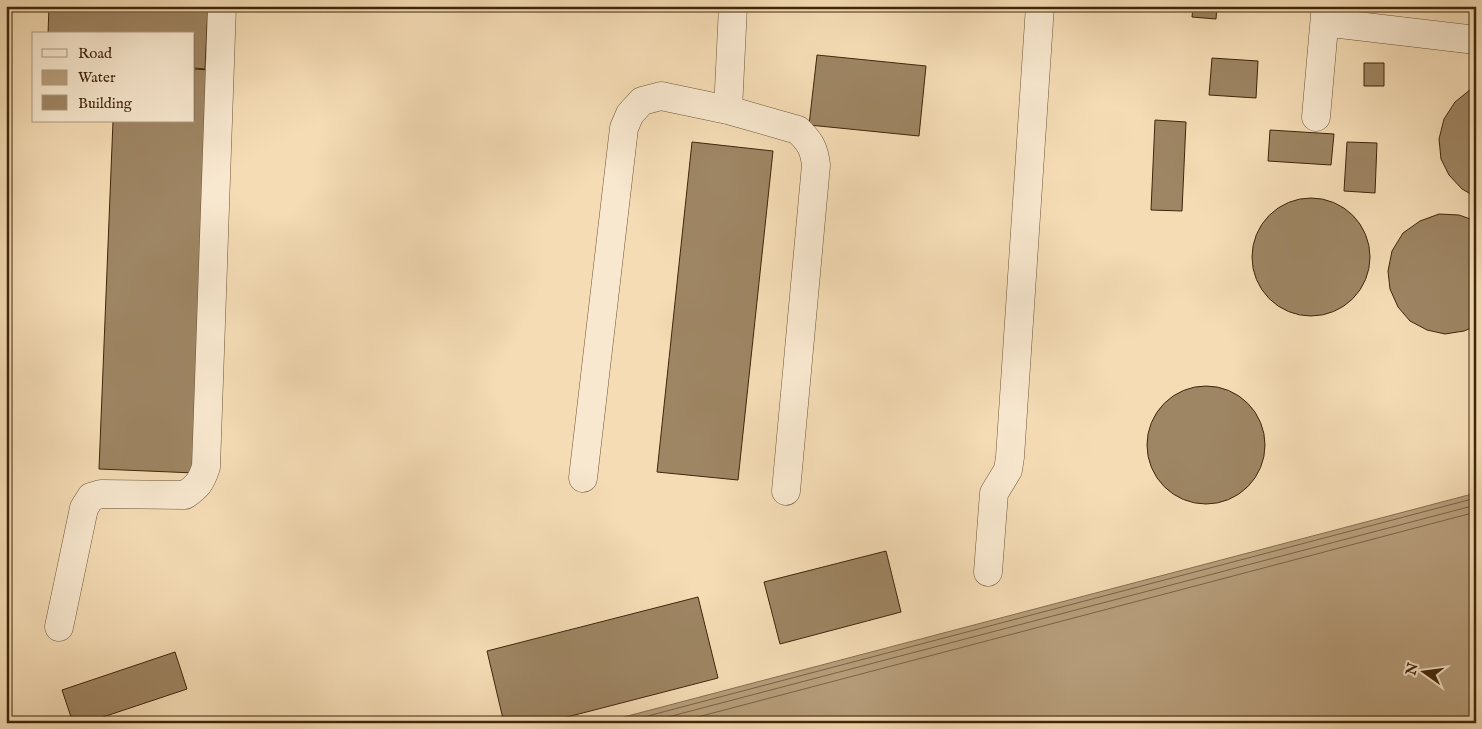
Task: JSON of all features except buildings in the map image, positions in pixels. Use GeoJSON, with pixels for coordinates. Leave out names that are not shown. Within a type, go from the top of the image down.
{"type":"FeatureCollection","features":[{"type":"Feature","properties":{"kind":"lane"},"geometry":{"type":"LineString","coordinates":[[59,627],[84,508],[91,497],[101,494],[185,495],[202,480],[206,467],[222,6]]}},
{"type":"Feature","properties":{"kind":"lane"},"geometry":{"type":"LineString","coordinates":[[728,110],[733,6]]}},
{"type":"Feature","properties":{"kind":"lane"},"geometry":{"type":"LineString","coordinates":[[988,572],[994,493],[1008,470],[1010,456],[1040,6]]}},
{"type":"Feature","properties":{"kind":"lane"},"geometry":{"type":"LineString","coordinates":[[1324,10],[1331,22],[1340,24],[1476,40]]}},
{"type":"Feature","properties":{"kind":"lane"},"geometry":{"type":"LineString","coordinates":[[1316,116],[1324,10]]}},
{"type":"Feature","properties":{"kind":"lane"},"geometry":{"type":"LineString","coordinates":[[583,478],[624,128],[630,114],[642,101],[661,96],[728,110],[798,130],[806,138],[814,151],[816,165],[786,491]]}},
{"type":"Feature","properties":{"kind":"water"},"geometry":{"type":"Polygon","coordinates":[[[1476,493],[1476,723],[601,723],[1476,493]]]}}]}
